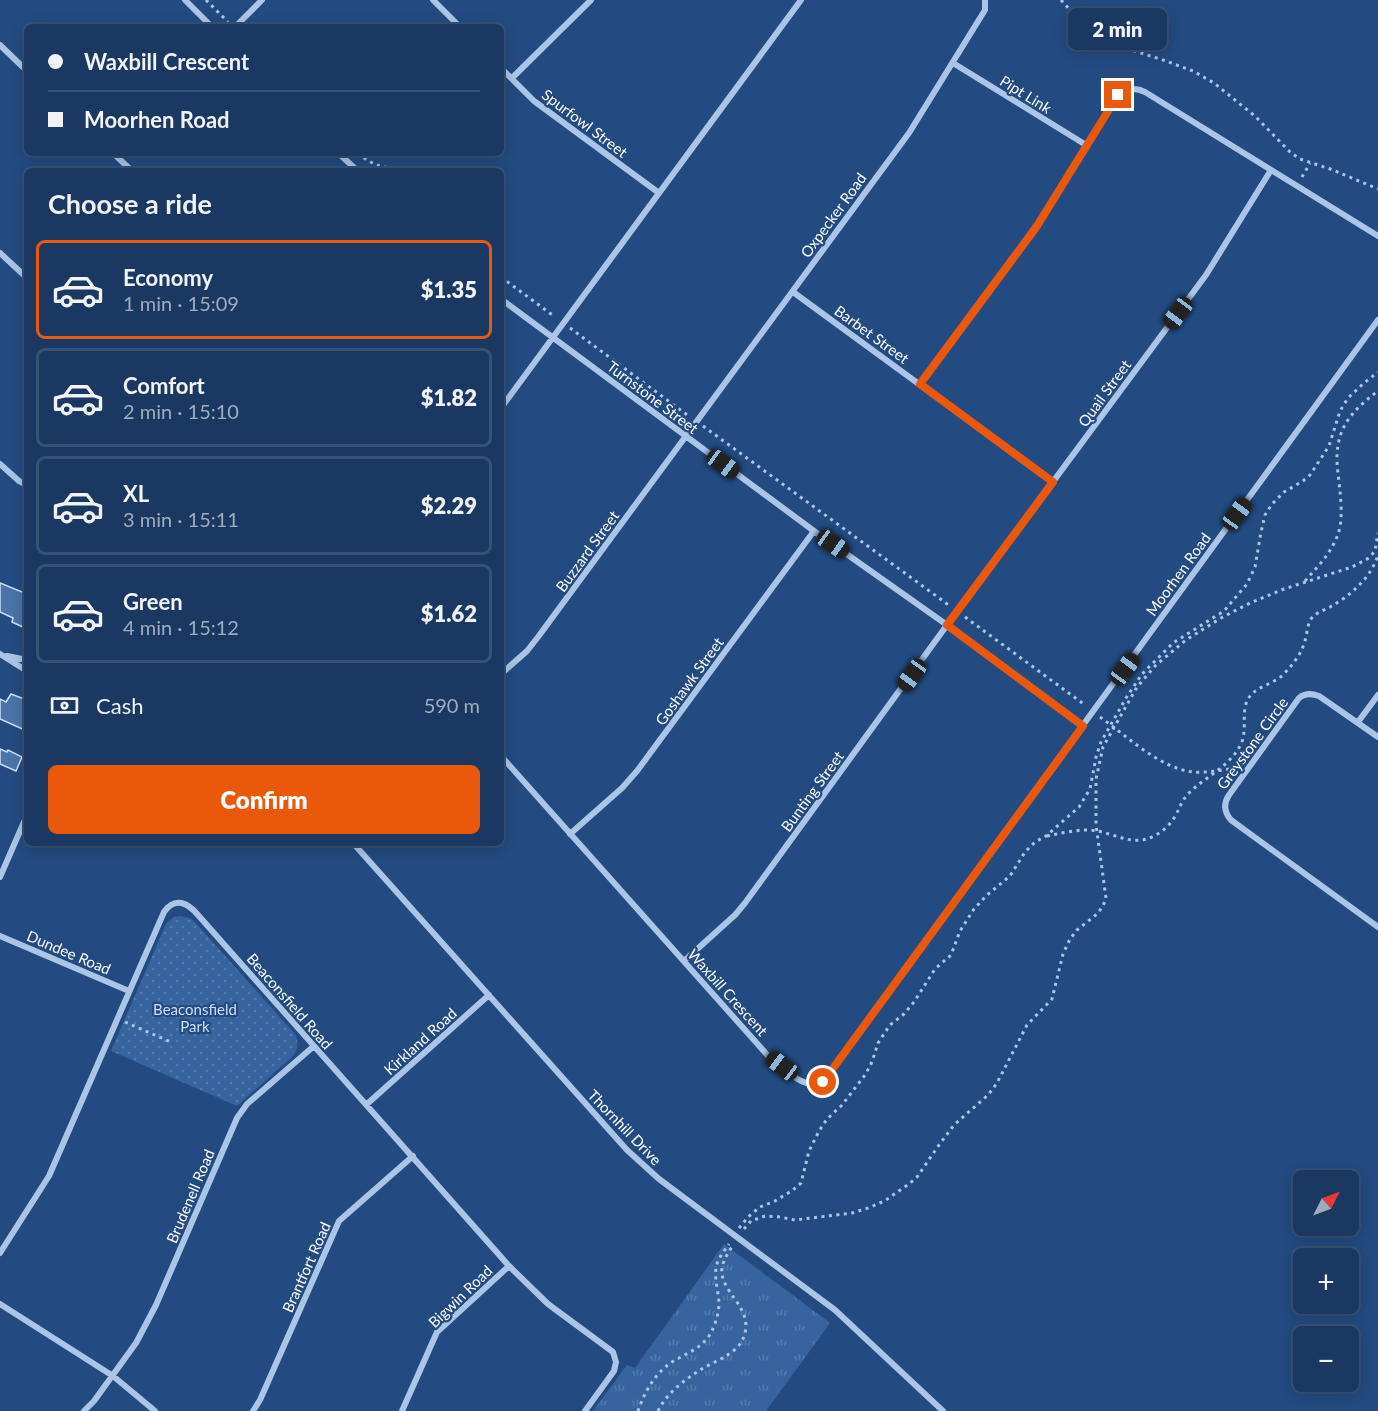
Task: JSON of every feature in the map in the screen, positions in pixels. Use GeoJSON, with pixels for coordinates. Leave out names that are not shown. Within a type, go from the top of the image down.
{"type":"FeatureCollection","features":[{"type":"Feature","properties":{"kind":"street"},"geometry":{"type":"LineString","coordinates":[[184,0],[209,24]]}},
{"type":"Feature","properties":{"kind":"street"},"geometry":{"type":"LineString","coordinates":[[237,24],[262,0]]}},
{"type":"Feature","properties":{"kind":"street"},"geometry":{"type":"LineString","coordinates":[[433,0],[457,24]]}},
{"type":"Feature","properties":{"kind":"street"},"geometry":{"type":"LineString","coordinates":[[512,78],[591,0]]}},
{"type":"Feature","properties":{"kind":"street"},"geometry":{"type":"LineString","coordinates":[[504,404],[801,0]]}},
{"type":"Feature","properties":{"kind":"street","name":"Oxpecker Road"},"geometry":{"type":"LineString","coordinates":[[686,437],[909,133],[985,10],[986,0]]}},
{"type":"Feature","properties":{"kind":"street"},"geometry":{"type":"LineString","coordinates":[[0,45],[24,68]]}},
{"type":"Feature","properties":{"kind":"street","name":"Pipt Link"},"geometry":{"type":"LineString","coordinates":[[952,63],[1086,145]]}},
{"type":"Feature","properties":{"kind":"street","name":"Spurfowl Street"},"geometry":{"type":"LineString","coordinates":[[504,71],[534,101],[659,193]]}},
{"type":"Feature","properties":{"kind":"street"},"geometry":{"type":"LineString","coordinates":[[920,384],[1037,226],[1118,95],[1128,89],[1134,88],[1145,92],[1378,236]]}},
{"type":"Feature","properties":{"kind":"street"},"geometry":{"type":"LineString","coordinates":[[116,156],[129,168]]}},
{"type":"Feature","properties":{"kind":"street"},"geometry":{"type":"LineString","coordinates":[[341,156],[355,168]]}},
{"type":"Feature","properties":{"kind":"street","name":"Quail Street"},"geometry":{"type":"LineString","coordinates":[[947,625],[1206,275],[1271,170]]}},
{"type":"Feature","properties":{"kind":"street"},"geometry":{"type":"LineString","coordinates":[[0,253],[24,275]]}},
{"type":"Feature","properties":{"kind":"street","name":"Barbet Street"},"geometry":{"type":"LineString","coordinates":[[793,292],[1053,482]]}},
{"type":"Feature","properties":{"kind":"street","name":"Turnstone Street"},"geometry":{"type":"LineString","coordinates":[[504,301],[814,531],[947,625],[1083,726]]}},
{"type":"Feature","properties":{"kind":"street","name":"Moorhen Road"},"geometry":{"type":"LineString","coordinates":[[1083,726],[1378,321]]}},
{"type":"Feature","properties":{"kind":"street","name":"Buzzard Street"},"geometry":{"type":"LineString","coordinates":[[504,671],[533,644],[686,437]]}},
{"type":"Feature","properties":{"kind":"street"},"geometry":{"type":"LineString","coordinates":[[0,464],[24,483]]}},
{"type":"Feature","properties":{"kind":"street","name":"Goshawk Street"},"geometry":{"type":"LineString","coordinates":[[570,834],[622,788],[637,771],[814,531]]}},
{"type":"Feature","properties":{"kind":"street","name":"Bunting Street"},"geometry":{"type":"LineString","coordinates":[[684,961],[735,915],[745,903],[947,625]]}},
{"type":"Feature","properties":{"kind":"street"},"geometry":{"type":"LineString","coordinates":[[2,655],[24,659]]}},
{"type":"Feature","properties":{"kind":"street"},"geometry":{"type":"LineString","coordinates":[[2,655],[24,669]]}},
{"type":"Feature","properties":{"kind":"street","name":"Greystone Circle"},"geometry":{"type":"LineString","coordinates":[[1378,737],[1319,696],[1306,694],[1299,698],[1226,800],[1225,812],[1235,823],[1378,927]]}},
{"type":"Feature","properties":{"kind":"street"},"geometry":{"type":"LineString","coordinates":[[1358,722],[1378,695]]}},
{"type":"Feature","properties":{"kind":"street","name":"Waxbill Crescent"},"geometry":{"type":"LineString","coordinates":[[504,759],[770,1058],[807,1084],[814,1085],[823,1082],[1083,726]]}},
{"type":"Feature","properties":{"kind":"street"},"geometry":{"type":"LineString","coordinates":[[0,877],[24,822]]}},
{"type":"Feature","properties":{"kind":"street","name":"Thornhill Drive"},"geometry":{"type":"LineString","coordinates":[[356,846],[627,1150],[659,1179],[849,1321],[943,1411]]}},
{"type":"Feature","properties":{"kind":"street","name":"Beaconsfield Road"},"geometry":{"type":"LineString","coordinates":[[0,1254],[49,1176],[164,912],[172,904],[184,903],[191,907],[509,1266],[541,1298],[609,1347],[616,1357],[614,1371],[585,1411]]}},
{"type":"Feature","properties":{"kind":"street","name":"Dundee Road"},"geometry":{"type":"LineString","coordinates":[[0,936],[129,991]]}},
{"type":"Feature","properties":{"kind":"street","name":"Kirkland Road"},"geometry":{"type":"LineString","coordinates":[[367,1104],[489,995]]}},
{"type":"Feature","properties":{"kind":"street","name":"Brudenell Road"},"geometry":{"type":"LineString","coordinates":[[84,1411],[113,1376],[141,1334],[156,1305],[241,1110],[314,1046]]}},
{"type":"Feature","properties":{"kind":"street","name":"Brantfort Road"},"geometry":{"type":"LineString","coordinates":[[253,1411],[260,1400],[339,1221],[413,1156]]}},
{"type":"Feature","properties":{"kind":"street","name":"Bigwin Road"},"geometry":{"type":"LineString","coordinates":[[402,1411],[437,1332],[509,1266]]}},
{"type":"Feature","properties":{"kind":"street"},"geometry":{"type":"LineString","coordinates":[[0,1304],[113,1376],[155,1411]]}},
{"type":"Feature","properties":{"kind":"path"},"geometry":{"type":"LineString","coordinates":[[206,0],[231,24]]}},
{"type":"Feature","properties":{"kind":"path"},"geometry":{"type":"LineString","coordinates":[[1061,0],[1077,18],[1100,37],[1113,44],[1183,67],[1214,83],[1256,117],[1290,152],[1300,159],[1378,189]]}},
{"type":"Feature","properties":{"kind":"path"},"geometry":{"type":"LineString","coordinates":[[362,156],[374,164],[388,168]]}},
{"type":"Feature","properties":{"kind":"path"},"geometry":{"type":"LineString","coordinates":[[1298,186],[1310,163]]}},
{"type":"Feature","properties":{"kind":"path"},"geometry":{"type":"LineString","coordinates":[[504,279],[1154,756],[1177,769],[1195,772],[1249,767]]}},
{"type":"Feature","properties":{"kind":"path"},"geometry":{"type":"LineString","coordinates":[[658,1411],[669,1394],[684,1380],[726,1357],[739,1345],[745,1333],[745,1320],[739,1304],[721,1274],[736,1237],[748,1216],[776,1201],[801,1183],[809,1151],[819,1131],[865,1075],[878,1043],[890,1025],[904,1014],[935,969],[951,955],[960,931],[974,909],[1010,876],[1024,852],[1079,807],[1090,789],[1101,742],[1142,674],[1173,643],[1224,611],[1247,584],[1255,567],[1265,515],[1284,492],[1310,475],[1329,446],[1340,411],[1348,398],[1378,372]]}},
{"type":"Feature","properties":{"kind":"path"},"geometry":{"type":"LineString","coordinates":[[1304,582],[1326,558],[1340,526],[1341,506],[1337,457],[1341,431],[1350,416],[1362,403],[1378,391]]}},
{"type":"Feature","properties":{"kind":"path"},"geometry":{"type":"LineString","coordinates":[[638,1411],[643,1395],[650,1384],[668,1364],[699,1348],[708,1337],[716,1323],[719,1304],[715,1280],[717,1263],[751,1221],[765,1216],[795,1220],[852,1214],[899,1192],[917,1177],[954,1125],[988,1095],[997,1083],[1027,1025],[1052,999],[1063,954],[1070,939],[1077,930],[1097,914],[1106,898],[1096,831],[1096,779],[1103,747],[1137,687],[1156,665],[1186,639],[1221,618],[1284,589],[1352,567],[1369,558],[1377,548],[1378,533]]}},
{"type":"Feature","properties":{"kind":"path"},"geometry":{"type":"LineString","coordinates":[[1046,836],[1082,830],[1141,841],[1164,830],[1174,819],[1180,804],[1187,795],[1199,783],[1217,771],[1241,744],[1246,702],[1252,694],[1276,681],[1294,663],[1301,653],[1312,618],[1353,591],[1373,567],[1378,555]]}},
{"type":"Feature","properties":{"kind":"path"},"geometry":{"type":"LineString","coordinates":[[117,1018],[173,1043]]}},
{"type":"Feature","properties":{"kind":"green space","name":"Beaconsfield Park"},"geometry":{"type":"Polygon","coordinates":[[[180,916],[193,920],[296,1037],[297,1046],[293,1056],[237,1106],[111,1051],[166,924],[174,917],[180,916]]]}},
{"type":"Feature","properties":{"kind":"green space"},"geometry":{"type":"Polygon","coordinates":[[[724,1244],[830,1323],[766,1411],[593,1411],[627,1365],[635,1368],[724,1244]]]}},
{"type":"Feature","properties":{"kind":"building"},"geometry":{"type":"Polygon","coordinates":[[[0,583],[24,593],[24,628],[12,622],[13,618],[0,612],[0,583]]]}},
{"type":"Feature","properties":{"kind":"building"},"geometry":{"type":"Polygon","coordinates":[[[11,694],[24,699],[24,730],[0,719],[0,699],[6,702],[11,694]]]}},
{"type":"Feature","properties":{"kind":"building"},"geometry":{"type":"Polygon","coordinates":[[[0,749],[22,757],[16,771],[0,764],[0,749]]]}},
{"type":"Feature","properties":{"kind":"route"},"geometry":{"type":"LineString","coordinates":[[823,1082],[1083,726],[947,625],[1053,482],[920,384],[1037,226],[1118,95]]}}]}
